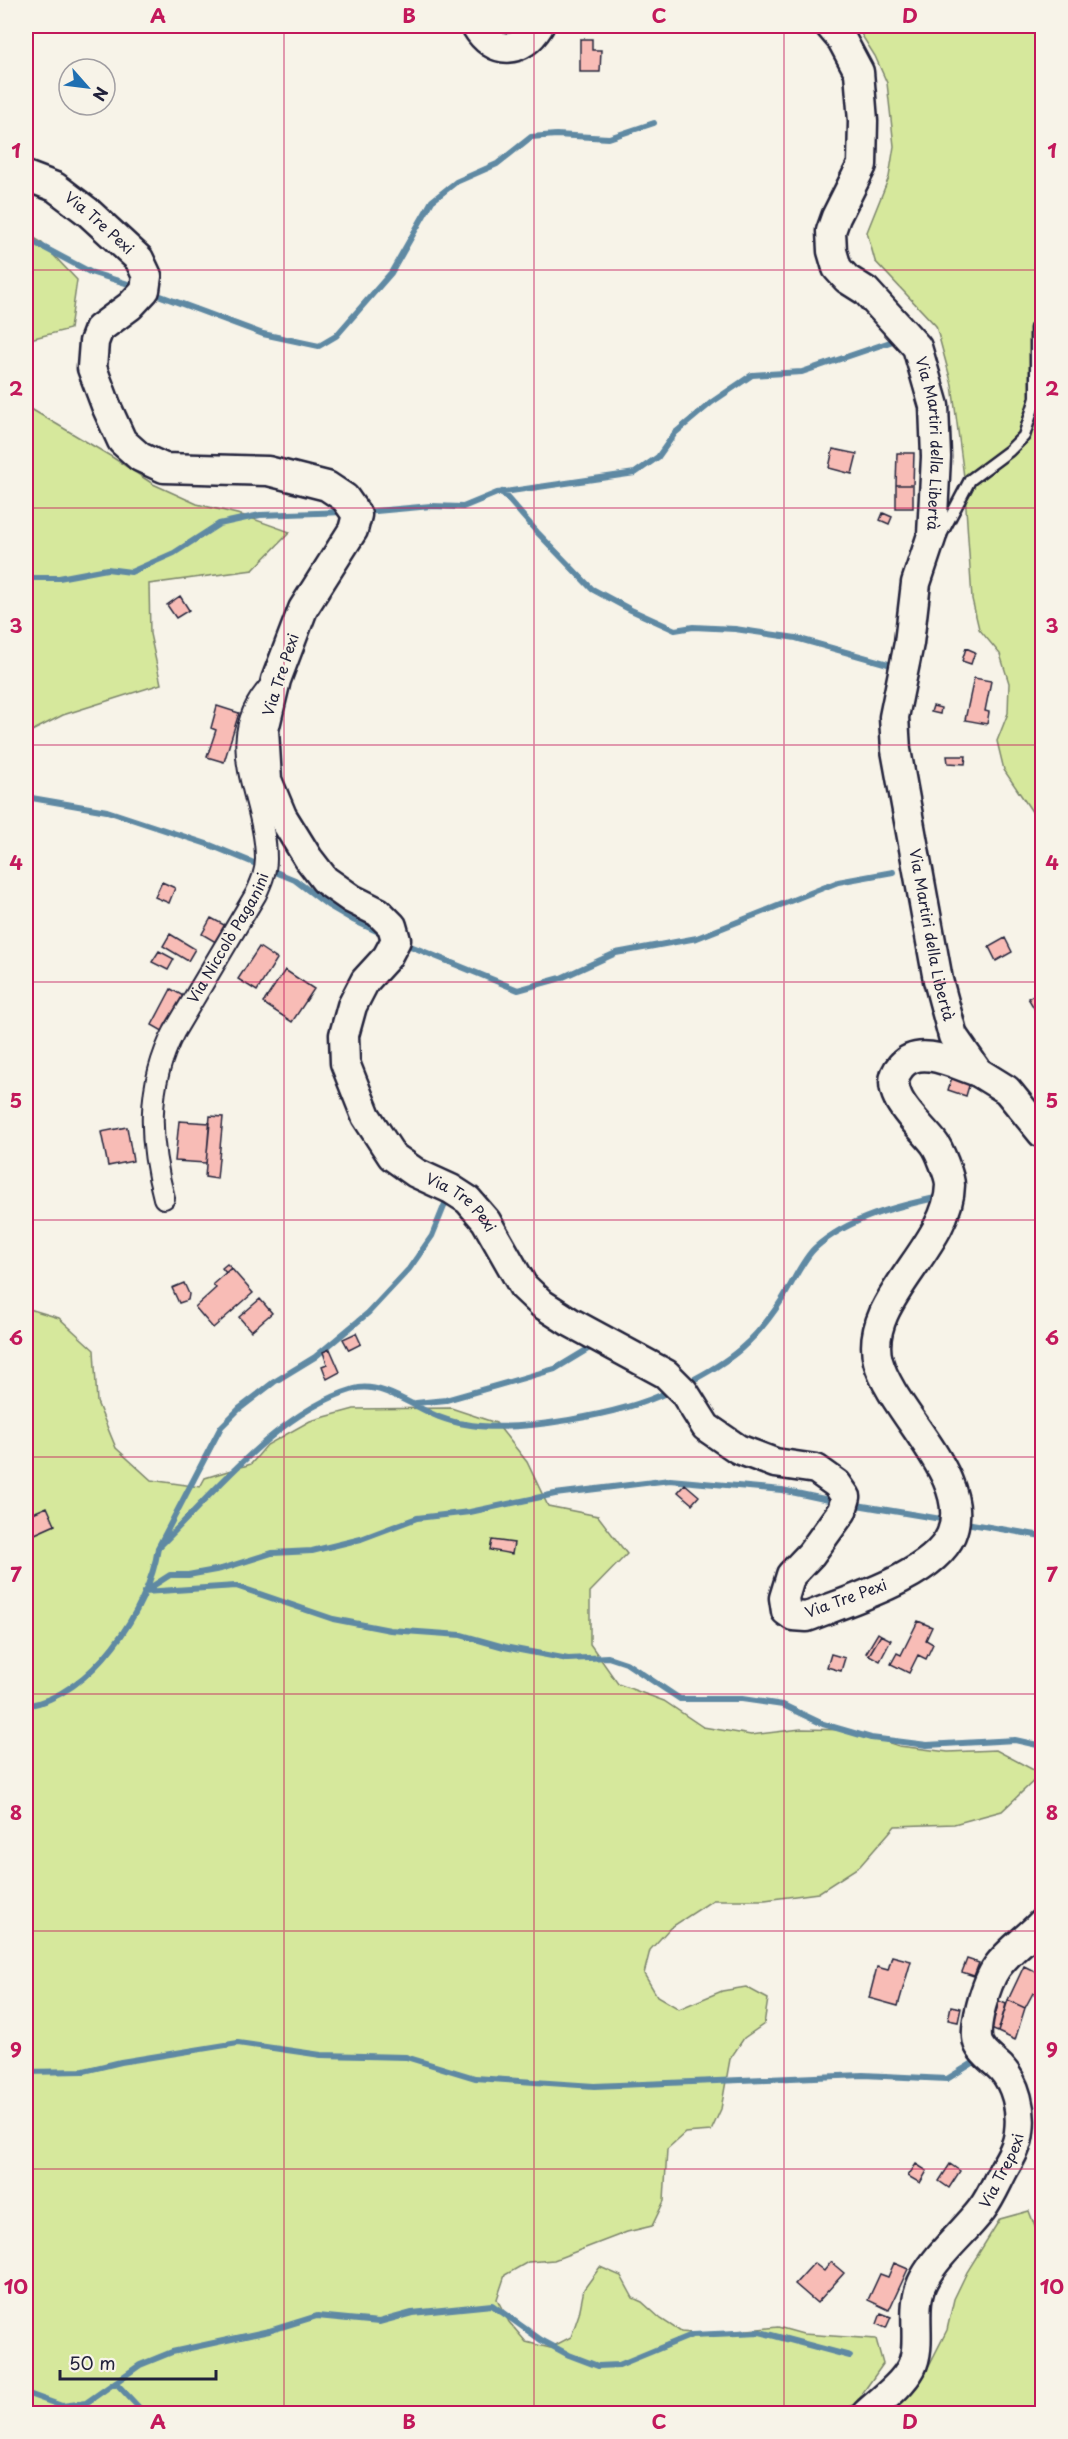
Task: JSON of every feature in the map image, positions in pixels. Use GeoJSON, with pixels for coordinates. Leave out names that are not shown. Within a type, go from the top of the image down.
{"type":"FeatureCollection","features":[{"type":"Feature","properties":{"kind":"street"},"geometry":{"type":"LineString","coordinates":[[476,26],[483,36],[501,47],[510,49],[530,40],[539,26]]}},
{"type":"Feature","properties":{"kind":"street","name":"Via Martiri della Libertà"},"geometry":{"type":"LineString","coordinates":[[830,26],[842,40],[860,72],[863,121],[862,165],[831,231],[832,251],[837,268],[847,279],[866,291],[917,347],[934,406],[936,446],[932,535],[916,583],[909,643],[894,717],[896,750],[938,980],[953,1036],[978,1072]]}},
{"type":"Feature","properties":{"kind":"street","name":"Via Tre Pexi"},"geometry":{"type":"LineString","coordinates":[[26,176],[55,188],[88,212],[139,259],[147,276],[145,290],[130,306],[99,328],[94,342],[92,368],[122,441],[140,457],[164,468],[268,471],[327,486],[345,498],[357,515],[353,530],[303,609],[276,680],[264,730],[267,780],[282,816],[308,858],[325,880],[352,899],[378,912],[392,926],[396,940],[387,957],[360,990],[352,1006],[344,1035],[345,1063],[366,1116],[392,1156],[416,1173],[451,1189],[468,1200],[486,1221],[523,1286],[542,1304],[570,1322],[666,1374],[684,1392],[706,1427],[738,1449],[775,1463],[816,1469],[837,1484],[846,1497],[843,1511],[811,1554],[791,1575],[784,1598],[786,1611],[793,1616],[807,1617],[913,1574],[940,1552],[950,1536],[956,1515],[952,1492],[940,1468],[883,1376],[875,1349],[875,1335],[893,1298],[937,1228],[946,1208],[950,1183],[936,1145],[900,1101],[895,1090],[895,1078],[901,1066],[914,1057],[925,1056],[935,1057],[978,1072]]}},
{"type":"Feature","properties":{"kind":"street","name":"Via Niccolò Paganini"},"geometry":{"type":"LineString","coordinates":[[164,1198],[156,1170],[151,1127],[156,1087],[168,1043],[256,894],[265,871],[265,848],[247,758],[247,732],[254,708],[276,680]]}},
{"type":"Feature","properties":{"kind":"street"},"geometry":{"type":"LineString","coordinates":[[978,1072],[1007,1090],[1042,1133]]}},
{"type":"Feature","properties":{"kind":"street","name":"Via Trepexi"},"geometry":{"type":"LineString","coordinates":[[866,2414],[898,2384],[911,2367],[916,2347],[916,2298],[923,2281],[935,2262],[983,2208],[1014,2151],[1019,2133],[1020,2110],[1013,2088],[1002,2069],[989,2058],[978,2043],[979,2019],[984,1992],[996,1968],[1042,1923]]}},
{"type":"Feature","properties":{"kind":"lane","name":"Via Martiri della Libertà"},"geometry":{"type":"LineString","coordinates":[[927,551],[938,540],[970,480],[1009,451],[1024,436],[1036,398],[1036,328]]}},
{"type":"Feature","properties":{"kind":"green space"},"geometry":{"type":"Polygon","coordinates":[[[856,26],[1042,26],[1042,823],[1039,822],[1004,770],[997,741],[1008,713],[1009,683],[1000,654],[979,629],[972,599],[964,477],[952,385],[936,326],[875,261],[867,232],[889,177],[894,146],[887,83],[875,56],[856,26]]]}},
{"type":"Feature","properties":{"kind":"green space"},"geometry":{"type":"Polygon","coordinates":[[[26,233],[41,242],[77,280],[70,329],[26,340],[26,233]]]}},
{"type":"Feature","properties":{"kind":"green space"},"geometry":{"type":"Polygon","coordinates":[[[26,406],[153,484],[197,504],[245,516],[290,532],[253,570],[149,584],[150,634],[161,684],[63,715],[26,734],[26,406]]]}},
{"type":"Feature","properties":{"kind":"green space"},"geometry":{"type":"Polygon","coordinates":[[[26,1308],[59,1318],[94,1350],[97,1402],[116,1448],[151,1480],[200,1487],[205,1478],[251,1464],[267,1445],[310,1421],[354,1409],[451,1408],[496,1423],[527,1462],[548,1506],[598,1516],[627,1554],[590,1592],[590,1644],[618,1684],[664,1701],[703,1727],[751,1735],[801,1729],[850,1730],[899,1746],[948,1752],[996,1750],[1041,1774],[1002,1811],[954,1824],[895,1826],[860,1866],[818,1893],[765,1900],[713,1900],[670,1928],[650,1950],[644,1974],[657,1996],[679,2009],[722,1991],[746,1987],[768,1999],[764,2024],[744,2038],[730,2059],[721,2109],[711,2131],[685,2133],[667,2149],[664,2201],[652,2226],[627,2232],[554,2260],[528,2262],[505,2275],[497,2299],[509,2322],[526,2342],[550,2348],[571,2337],[584,2289],[600,2267],[621,2276],[633,2298],[642,2302],[661,2319],[681,2332],[705,2334],[778,2327],[803,2334],[876,2339],[883,2364],[855,2404],[832,2414],[26,2413],[26,1308]]]}},
{"type":"Feature","properties":{"kind":"green space"},"geometry":{"type":"Polygon","coordinates":[[[1029,2211],[1042,2245],[1042,2413],[892,2413],[920,2383],[947,2330],[954,2299],[967,2272],[1000,2219],[1029,2211]]]}},
{"type":"Feature","properties":{"kind":"building"},"geometry":{"type":"Polygon","coordinates":[[[580,39],[592,39],[592,50],[601,50],[600,72],[580,72],[580,39]]]}},
{"type":"Feature","properties":{"kind":"building"},"geometry":{"type":"Polygon","coordinates":[[[833,449],[857,454],[852,474],[829,468],[833,449]]]}},
{"type":"Feature","properties":{"kind":"building"},"geometry":{"type":"Polygon","coordinates":[[[897,453],[914,453],[913,485],[896,485],[897,453]]]}},
{"type":"Feature","properties":{"kind":"building"},"geometry":{"type":"Polygon","coordinates":[[[896,485],[913,485],[913,508],[896,508],[896,485]]]}},
{"type":"Feature","properties":{"kind":"building"},"geometry":{"type":"Polygon","coordinates":[[[883,513],[892,517],[889,524],[880,520],[883,513]]]}},
{"type":"Feature","properties":{"kind":"building"},"geometry":{"type":"Polygon","coordinates":[[[180,596],[189,610],[176,618],[167,605],[180,596]]]}},
{"type":"Feature","properties":{"kind":"building"},"geometry":{"type":"Polygon","coordinates":[[[966,648],[975,652],[971,664],[962,661],[966,648]]]}},
{"type":"Feature","properties":{"kind":"building"},"geometry":{"type":"Polygon","coordinates":[[[974,678],[991,681],[985,711],[989,712],[987,724],[965,720],[974,678]]]}},
{"type":"Feature","properties":{"kind":"building"},"geometry":{"type":"Polygon","coordinates":[[[217,706],[239,713],[224,762],[207,757],[216,730],[211,728],[217,706]]]}},
{"type":"Feature","properties":{"kind":"building"},"geometry":{"type":"Polygon","coordinates":[[[933,706],[941,708],[940,714],[931,712],[933,706]]]}},
{"type":"Feature","properties":{"kind":"building"},"geometry":{"type":"Polygon","coordinates":[[[947,756],[966,756],[965,764],[948,763],[947,756]]]}},
{"type":"Feature","properties":{"kind":"building"},"geometry":{"type":"Polygon","coordinates":[[[162,882],[175,888],[169,903],[155,897],[162,882]]]}},
{"type":"Feature","properties":{"kind":"building"},"geometry":{"type":"Polygon","coordinates":[[[211,918],[228,927],[219,944],[202,934],[211,918]]]}},
{"type":"Feature","properties":{"kind":"building"},"geometry":{"type":"Polygon","coordinates":[[[170,934],[195,949],[188,961],[163,946],[170,934]]]}},
{"type":"Feature","properties":{"kind":"building"},"geometry":{"type":"Polygon","coordinates":[[[1005,938],[1012,952],[996,961],[989,947],[1005,938]]]}},
{"type":"Feature","properties":{"kind":"building"},"geometry":{"type":"Polygon","coordinates":[[[259,947],[277,959],[257,991],[238,979],[259,947]]]}},
{"type":"Feature","properties":{"kind":"building"},"geometry":{"type":"Polygon","coordinates":[[[159,951],[174,959],[168,970],[152,962],[159,951]]]}},
{"type":"Feature","properties":{"kind":"building"},"geometry":{"type":"Polygon","coordinates":[[[285,970],[314,989],[292,1022],[263,1003],[285,970]]]}},
{"type":"Feature","properties":{"kind":"building"},"geometry":{"type":"Polygon","coordinates":[[[171,989],[185,997],[166,1033],[152,1025],[171,989]]]}},
{"type":"Feature","properties":{"kind":"building"},"geometry":{"type":"Polygon","coordinates":[[[1039,992],[1042,998],[1042,1010],[1037,1013],[1028,998],[1039,992]]]}},
{"type":"Feature","properties":{"kind":"building"},"geometry":{"type":"Polygon","coordinates":[[[953,1074],[971,1079],[966,1096],[948,1090],[953,1074]]]}},
{"type":"Feature","properties":{"kind":"building"},"geometry":{"type":"Polygon","coordinates":[[[210,1116],[223,1117],[217,1179],[205,1177],[210,1116]]]}},
{"type":"Feature","properties":{"kind":"building"},"geometry":{"type":"Polygon","coordinates":[[[179,1121],[210,1123],[206,1163],[175,1161],[179,1121]]]}},
{"type":"Feature","properties":{"kind":"building"},"geometry":{"type":"Polygon","coordinates":[[[127,1127],[133,1161],[108,1166],[101,1132],[127,1127]]]}},
{"type":"Feature","properties":{"kind":"building"},"geometry":{"type":"Polygon","coordinates":[[[227,1264],[231,1268],[226,1273],[222,1268],[227,1264]]]}},
{"type":"Feature","properties":{"kind":"building"},"geometry":{"type":"Polygon","coordinates":[[[231,1268],[253,1293],[213,1328],[195,1307],[216,1288],[213,1284],[231,1268]]]}},
{"type":"Feature","properties":{"kind":"building"},"geometry":{"type":"Polygon","coordinates":[[[184,1283],[189,1294],[188,1300],[179,1303],[172,1288],[184,1283]]]}},
{"type":"Feature","properties":{"kind":"building"},"geometry":{"type":"Polygon","coordinates":[[[260,1299],[272,1313],[251,1331],[239,1317],[260,1299]]]}},
{"type":"Feature","properties":{"kind":"building"},"geometry":{"type":"Polygon","coordinates":[[[356,1333],[361,1344],[349,1350],[343,1339],[356,1333]]]}},
{"type":"Feature","properties":{"kind":"building"},"geometry":{"type":"Polygon","coordinates":[[[330,1349],[340,1372],[327,1379],[322,1366],[327,1364],[323,1352],[330,1349]]]}},
{"type":"Feature","properties":{"kind":"building"},"geometry":{"type":"Polygon","coordinates":[[[685,1484],[699,1496],[692,1504],[678,1492],[685,1484]]]}},
{"type":"Feature","properties":{"kind":"building"},"geometry":{"type":"Polygon","coordinates":[[[47,1507],[55,1525],[26,1538],[26,1516],[47,1507]]]}},
{"type":"Feature","properties":{"kind":"building"},"geometry":{"type":"Polygon","coordinates":[[[492,1540],[514,1543],[512,1554],[490,1550],[492,1540]]]}},
{"type":"Feature","properties":{"kind":"building"},"geometry":{"type":"Polygon","coordinates":[[[918,1621],[932,1627],[926,1640],[933,1644],[926,1659],[918,1655],[909,1673],[891,1664],[897,1653],[901,1655],[918,1621]]]}},
{"type":"Feature","properties":{"kind":"building"},"geometry":{"type":"Polygon","coordinates":[[[878,1633],[881,1635],[869,1655],[866,1653],[878,1633]]]}},
{"type":"Feature","properties":{"kind":"building"},"geometry":{"type":"Polygon","coordinates":[[[881,1635],[891,1640],[880,1661],[869,1655],[881,1635]]]}},
{"type":"Feature","properties":{"kind":"building"},"geometry":{"type":"Polygon","coordinates":[[[831,1654],[845,1658],[841,1671],[827,1667],[831,1654]]]}},
{"type":"Feature","properties":{"kind":"building"},"geometry":{"type":"Polygon","coordinates":[[[892,1956],[911,1961],[898,2006],[869,1998],[877,1967],[888,1970],[892,1956]]]}},
{"type":"Feature","properties":{"kind":"building"},"geometry":{"type":"Polygon","coordinates":[[[967,1959],[979,1963],[974,1976],[962,1972],[967,1959]]]}},
{"type":"Feature","properties":{"kind":"building"},"geometry":{"type":"Polygon","coordinates":[[[1024,1966],[1042,1975],[1036,1995],[1033,1993],[1025,2008],[1008,2000],[1024,1966]]]}},
{"type":"Feature","properties":{"kind":"building"},"geometry":{"type":"Polygon","coordinates":[[[1008,2000],[1025,2008],[1015,2040],[998,2032],[1008,2000]]]}},
{"type":"Feature","properties":{"kind":"building"},"geometry":{"type":"Polygon","coordinates":[[[999,2001],[1006,2004],[998,2032],[991,2029],[999,2001]]]}},
{"type":"Feature","properties":{"kind":"building"},"geometry":{"type":"Polygon","coordinates":[[[951,2006],[961,2008],[958,2022],[948,2020],[951,2006]]]}},
{"type":"Feature","properties":{"kind":"building"},"geometry":{"type":"Polygon","coordinates":[[[916,2164],[927,2171],[920,2183],[908,2176],[916,2164]]]}},
{"type":"Feature","properties":{"kind":"building"},"geometry":{"type":"Polygon","coordinates":[[[950,2164],[960,2171],[949,2188],[939,2181],[950,2164]]]}},
{"type":"Feature","properties":{"kind":"building"},"geometry":{"type":"Polygon","coordinates":[[[831,2262],[844,2273],[817,2303],[795,2284],[814,2263],[824,2271],[831,2262]]]}},
{"type":"Feature","properties":{"kind":"building"},"geometry":{"type":"Polygon","coordinates":[[[894,2263],[908,2269],[889,2310],[868,2300],[880,2274],[888,2277],[894,2263]]]}},
{"type":"Feature","properties":{"kind":"building"},"geometry":{"type":"Polygon","coordinates":[[[881,2313],[891,2317],[886,2328],[877,2324],[881,2313]]]}},
{"type":"Feature","properties":{"kind":"waterway"},"geometry":{"type":"LineString","coordinates":[[150,292],[263,334],[319,346],[336,336],[391,273],[432,201],[456,182],[497,164],[531,137],[556,135],[609,138],[654,123]]}},
{"type":"Feature","properties":{"kind":"waterway"},"geometry":{"type":"LineString","coordinates":[[26,238],[90,272],[138,287]]}},
{"type":"Feature","properties":{"kind":"waterway"},"geometry":{"type":"LineString","coordinates":[[365,512],[431,506],[463,507],[497,493],[635,473],[658,457],[675,433],[712,402],[752,375],[802,372],[896,340]]}},
{"type":"Feature","properties":{"kind":"waterway"},"geometry":{"type":"LineString","coordinates":[[502,492],[592,589],[675,630],[693,627],[735,629],[796,638],[888,664]]}},
{"type":"Feature","properties":{"kind":"waterway"},"geometry":{"type":"LineString","coordinates":[[26,578],[59,578],[107,569],[131,572],[174,553],[219,524],[260,515],[345,512]]}},
{"type":"Feature","properties":{"kind":"waterway"},"geometry":{"type":"LineString","coordinates":[[26,797],[107,811],[210,845],[295,880],[329,906],[383,934]]}},
{"type":"Feature","properties":{"kind":"waterway"},"geometry":{"type":"LineString","coordinates":[[403,943],[518,990],[561,978],[616,953],[697,938],[838,882],[893,872]]}},
{"type":"Feature","properties":{"kind":"waterway"},"geometry":{"type":"LineString","coordinates":[[685,1384],[716,1367],[752,1338],[773,1313],[811,1253],[828,1238],[874,1215],[940,1197]]}},
{"type":"Feature","properties":{"kind":"waterway"},"geometry":{"type":"LineString","coordinates":[[26,1706],[50,1699],[73,1686],[94,1668],[113,1646],[143,1597],[158,1548],[221,1427],[239,1409],[274,1382],[315,1357],[368,1313],[409,1269],[432,1236],[445,1204]]}},
{"type":"Feature","properties":{"kind":"waterway"},"geometry":{"type":"LineString","coordinates":[[416,1403],[446,1400],[555,1369],[593,1346]]}},
{"type":"Feature","properties":{"kind":"waterway"},"geometry":{"type":"LineString","coordinates":[[158,1548],[248,1456],[273,1435],[326,1400],[354,1389],[375,1389],[386,1392],[445,1419],[462,1424],[487,1426],[540,1424],[569,1420],[626,1407],[670,1391]]}},
{"type":"Feature","properties":{"kind":"waterway"},"geometry":{"type":"LineString","coordinates":[[145,1591],[170,1575],[188,1575],[221,1569],[272,1553],[312,1551],[361,1539],[417,1518],[470,1512],[555,1494],[670,1480],[782,1490],[838,1502]]}},
{"type":"Feature","properties":{"kind":"waterway"},"geometry":{"type":"LineString","coordinates":[[851,1504],[947,1520]]}},
{"type":"Feature","properties":{"kind":"waterway"},"geometry":{"type":"LineString","coordinates":[[960,1522],[1042,1536]]}},
{"type":"Feature","properties":{"kind":"waterway"},"geometry":{"type":"LineString","coordinates":[[144,1592],[236,1586],[333,1619],[390,1630],[461,1635],[504,1647],[568,1659],[608,1657],[626,1663],[680,1699],[742,1699],[783,1705],[823,1724],[871,1738],[927,1745],[1015,1740],[1042,1746]]}},
{"type":"Feature","properties":{"kind":"waterway"},"geometry":{"type":"LineString","coordinates":[[26,2072],[84,2071],[121,2062],[238,2043],[321,2055],[406,2057],[475,2078],[594,2086],[863,2075],[947,2079],[973,2063]]}},
{"type":"Feature","properties":{"kind":"waterway"},"geometry":{"type":"LineString","coordinates":[[26,2393],[62,2406],[86,2403],[140,2365],[172,2352],[269,2331],[317,2316],[379,2322],[412,2313],[492,2305],[541,2340],[569,2355],[598,2366],[619,2365],[692,2335],[760,2332],[850,2356]]}},
{"type":"Feature","properties":{"kind":"waterway"},"geometry":{"type":"LineString","coordinates":[[116,2383],[145,2414]]}}]}
